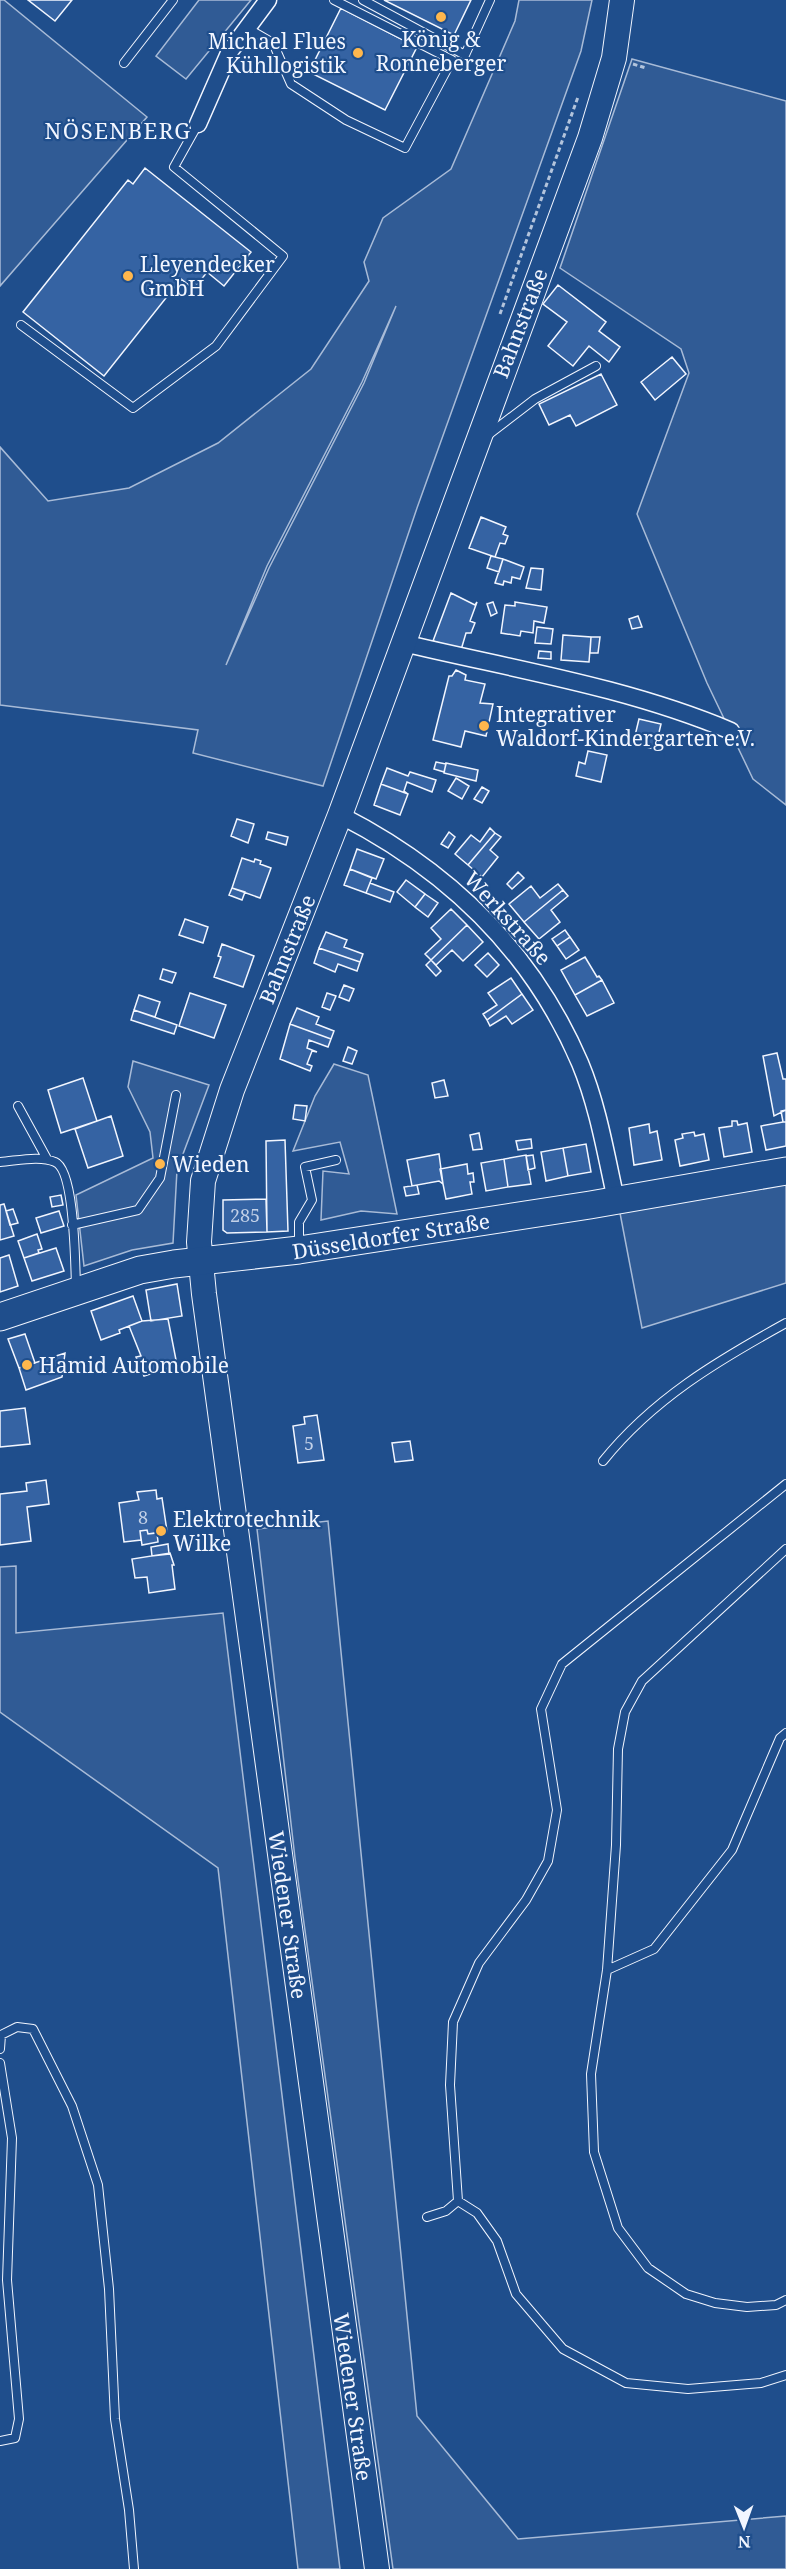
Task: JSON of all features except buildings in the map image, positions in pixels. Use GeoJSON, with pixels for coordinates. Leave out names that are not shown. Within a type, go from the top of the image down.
{"type":"FeatureCollection","features":[{"type":"Feature","properties":{"kind":"main road","name":"Bahnstraße"},"geometry":{"type":"LineString","coordinates":[[200,1261],[203,1181],[232,1090],[340,815],[474,446],[590,138],[614,58],[622,0]]}},
{"type":"Feature","properties":{"kind":"main road","name":"Düsseldorfer Straße"},"geometry":{"type":"LineString","coordinates":[[0,1317],[140,1270],[299,1250],[786,1171]]}},
{"type":"Feature","properties":{"kind":"main road","name":"Wiedener Straße"},"geometry":{"type":"LineString","coordinates":[[200,1261],[377,2569]]}},
{"type":"Feature","properties":{"kind":"street"},"geometry":{"type":"LineString","coordinates":[[198,124],[230,51],[268,0]]}},
{"type":"Feature","properties":{"kind":"street"},"geometry":{"type":"LineString","coordinates":[[403,643],[644,700],[688,713],[731,731]]}},
{"type":"Feature","properties":{"kind":"street","name":"Werkstraße"},"geometry":{"type":"LineString","coordinates":[[340,815],[379,835],[440,876],[488,922],[527,969],[562,1024],[581,1065],[596,1112],[616,1200]]}},
{"type":"Feature","properties":{"kind":"lane"},"geometry":{"type":"LineString","coordinates":[[124,63],[173,0]]}},
{"type":"Feature","properties":{"kind":"lane"},"geometry":{"type":"LineString","coordinates":[[247,27],[273,43],[291,84],[346,120],[405,148],[452,60],[334,0]]}},
{"type":"Feature","properties":{"kind":"lane"},"geometry":{"type":"LineString","coordinates":[[363,0],[465,55],[490,0]]}},
{"type":"Feature","properties":{"kind":"lane"},"geometry":{"type":"LineString","coordinates":[[21,325],[133,408],[216,346],[283,256],[174,167],[198,124]]}},
{"type":"Feature","properties":{"kind":"lane"},"geometry":{"type":"LineString","coordinates":[[474,446],[535,399],[596,366]]}},
{"type":"Feature","properties":{"kind":"lane"},"geometry":{"type":"LineString","coordinates":[[72,1225],[138,1210],[160,1178],[176,1095]]}},
{"type":"Feature","properties":{"kind":"lane"},"geometry":{"type":"LineString","coordinates":[[18,1106],[47,1159]]}},
{"type":"Feature","properties":{"kind":"lane"},"geometry":{"type":"LineString","coordinates":[[0,1162],[47,1159],[58,1162],[64,1171],[72,1225],[77,1290]]}},
{"type":"Feature","properties":{"kind":"lane"},"geometry":{"type":"LineString","coordinates":[[299,1250],[299,1222],[312,1200],[305,1167],[336,1160]]}},
{"type":"Feature","properties":{"kind":"lane"},"geometry":{"type":"LineString","coordinates":[[603,1461],[627,1431],[654,1407],[708,1367],[786,1323]]}},
{"type":"Feature","properties":{"kind":"lane"},"geometry":{"type":"LineString","coordinates":[[458,2201],[450,2085],[453,2022],[479,1963],[526,1900],[548,1861],[556,1810],[541,1709],[562,1664],[786,1484]]}},
{"type":"Feature","properties":{"kind":"lane"},"geometry":{"type":"LineString","coordinates":[[786,1549],[642,1681],[625,1712],[618,1749],[616,1845],[607,1970],[591,2074],[594,2152],[618,2228],[648,2268],[686,2294],[715,2303],[747,2307],[776,2305],[786,2300]]}},
{"type":"Feature","properties":{"kind":"lane"},"geometry":{"type":"LineString","coordinates":[[607,1970],[654,1948],[732,1850],[780,1738],[786,1733]]}},
{"type":"Feature","properties":{"kind":"lane"},"geometry":{"type":"LineString","coordinates":[[0,2049],[1,2035],[16,2027],[33,2029],[72,2106],[98,2185],[109,2289],[115,2419],[129,2510],[134,2569]]}},
{"type":"Feature","properties":{"kind":"lane"},"geometry":{"type":"LineString","coordinates":[[0,2064],[12,2138],[8,2280],[19,2420],[15,2438],[0,2441]]}},
{"type":"Feature","properties":{"kind":"lane"},"geometry":{"type":"LineString","coordinates":[[427,2217],[446,2211],[458,2201]]}},
{"type":"Feature","properties":{"kind":"lane"},"geometry":{"type":"LineString","coordinates":[[458,2201],[477,2213],[498,2241],[516,2294],[563,2349],[626,2383],[687,2389],[761,2383],[786,2375]]}},
{"type":"Feature","properties":{"kind":"shaded area"},"geometry":{"type":"Polygon","coordinates":[[[0,0],[4,0],[147,117],[0,286],[0,0]]]}},
{"type":"Feature","properties":{"kind":"shaded area"},"geometry":{"type":"Polygon","coordinates":[[[199,0],[251,0],[186,79],[156,56],[199,0]]]}},
{"type":"Feature","properties":{"kind":"shaded area"},"geometry":{"type":"Polygon","coordinates":[[[519,0],[592,0],[581,51],[417,508],[323,786],[193,753],[198,730],[0,705],[0,447],[48,501],[129,488],[218,443],[311,369],[369,281],[364,262],[383,218],[451,169],[515,21],[519,0]],[[396,306],[362,382],[267,566],[226,665],[269,568],[364,383],[396,306]]]}},
{"type":"Feature","properties":{"kind":"shaded area"},"geometry":{"type":"Polygon","coordinates":[[[632,59],[786,101],[786,805],[753,779],[707,683],[637,514],[689,373],[681,349],[560,268],[632,59]]]}},
{"type":"Feature","properties":{"kind":"shaded area","name":"Wieden"},"geometry":{"type":"Polygon","coordinates":[[[133,1061],[209,1085],[177,1170],[173,1243],[132,1250],[84,1266],[76,1195],[153,1158],[150,1132],[128,1087],[133,1061]]]}},
{"type":"Feature","properties":{"kind":"shaded area"},"geometry":{"type":"Polygon","coordinates":[[[334,1064],[368,1075],[397,1214],[361,1211],[321,1220],[323,1171],[349,1174],[340,1142],[293,1151],[315,1096],[334,1064]]]}},
{"type":"Feature","properties":{"kind":"shaded area"},"geometry":{"type":"Polygon","coordinates":[[[786,1182],[786,1283],[642,1328],[620,1213],[786,1182]]]}},
{"type":"Feature","properties":{"kind":"shaded area"},"geometry":{"type":"Polygon","coordinates":[[[328,1521],[417,2416],[518,2539],[786,2516],[786,2569],[393,2569],[295,1858],[257,1529],[328,1521]]]}},
{"type":"Feature","properties":{"kind":"shaded area"},"geometry":{"type":"Polygon","coordinates":[[[16,1566],[16,1633],[223,1613],[340,2569],[298,2569],[218,1868],[0,1712],[0,1567],[16,1566]]]}},
{"type":"Feature","properties":{"kind":"place","name":"König & Ronneberger"},"geometry":{"type":"Point","coordinates":[441,17]}},
{"type":"Feature","properties":{"kind":"place","name":"Michael Flues Kühllogistik"},"geometry":{"type":"Point","coordinates":[358,53]}},
{"type":"Feature","properties":{"kind":"place","name":"Lleyendecker GmbH"},"geometry":{"type":"Point","coordinates":[128,276]}},
{"type":"Feature","properties":{"kind":"place","name":"Integrativer Waldorf-Kindergarten e.V."},"geometry":{"type":"Point","coordinates":[484,726]}},
{"type":"Feature","properties":{"kind":"place","name":"Wieden"},"geometry":{"type":"Point","coordinates":[160,1164]}},
{"type":"Feature","properties":{"kind":"place","name":"Hamid Automobile"},"geometry":{"type":"Point","coordinates":[27,1365]}},
{"type":"Feature","properties":{"kind":"place","name":"Elektrotechnik Wilke"},"geometry":{"type":"Point","coordinates":[161,1531]}},
{"type":"Feature","properties":{"kind":"district","name":"NÖSENBERG"},"geometry":{"type":"Point","coordinates":[118,130]}}]}
